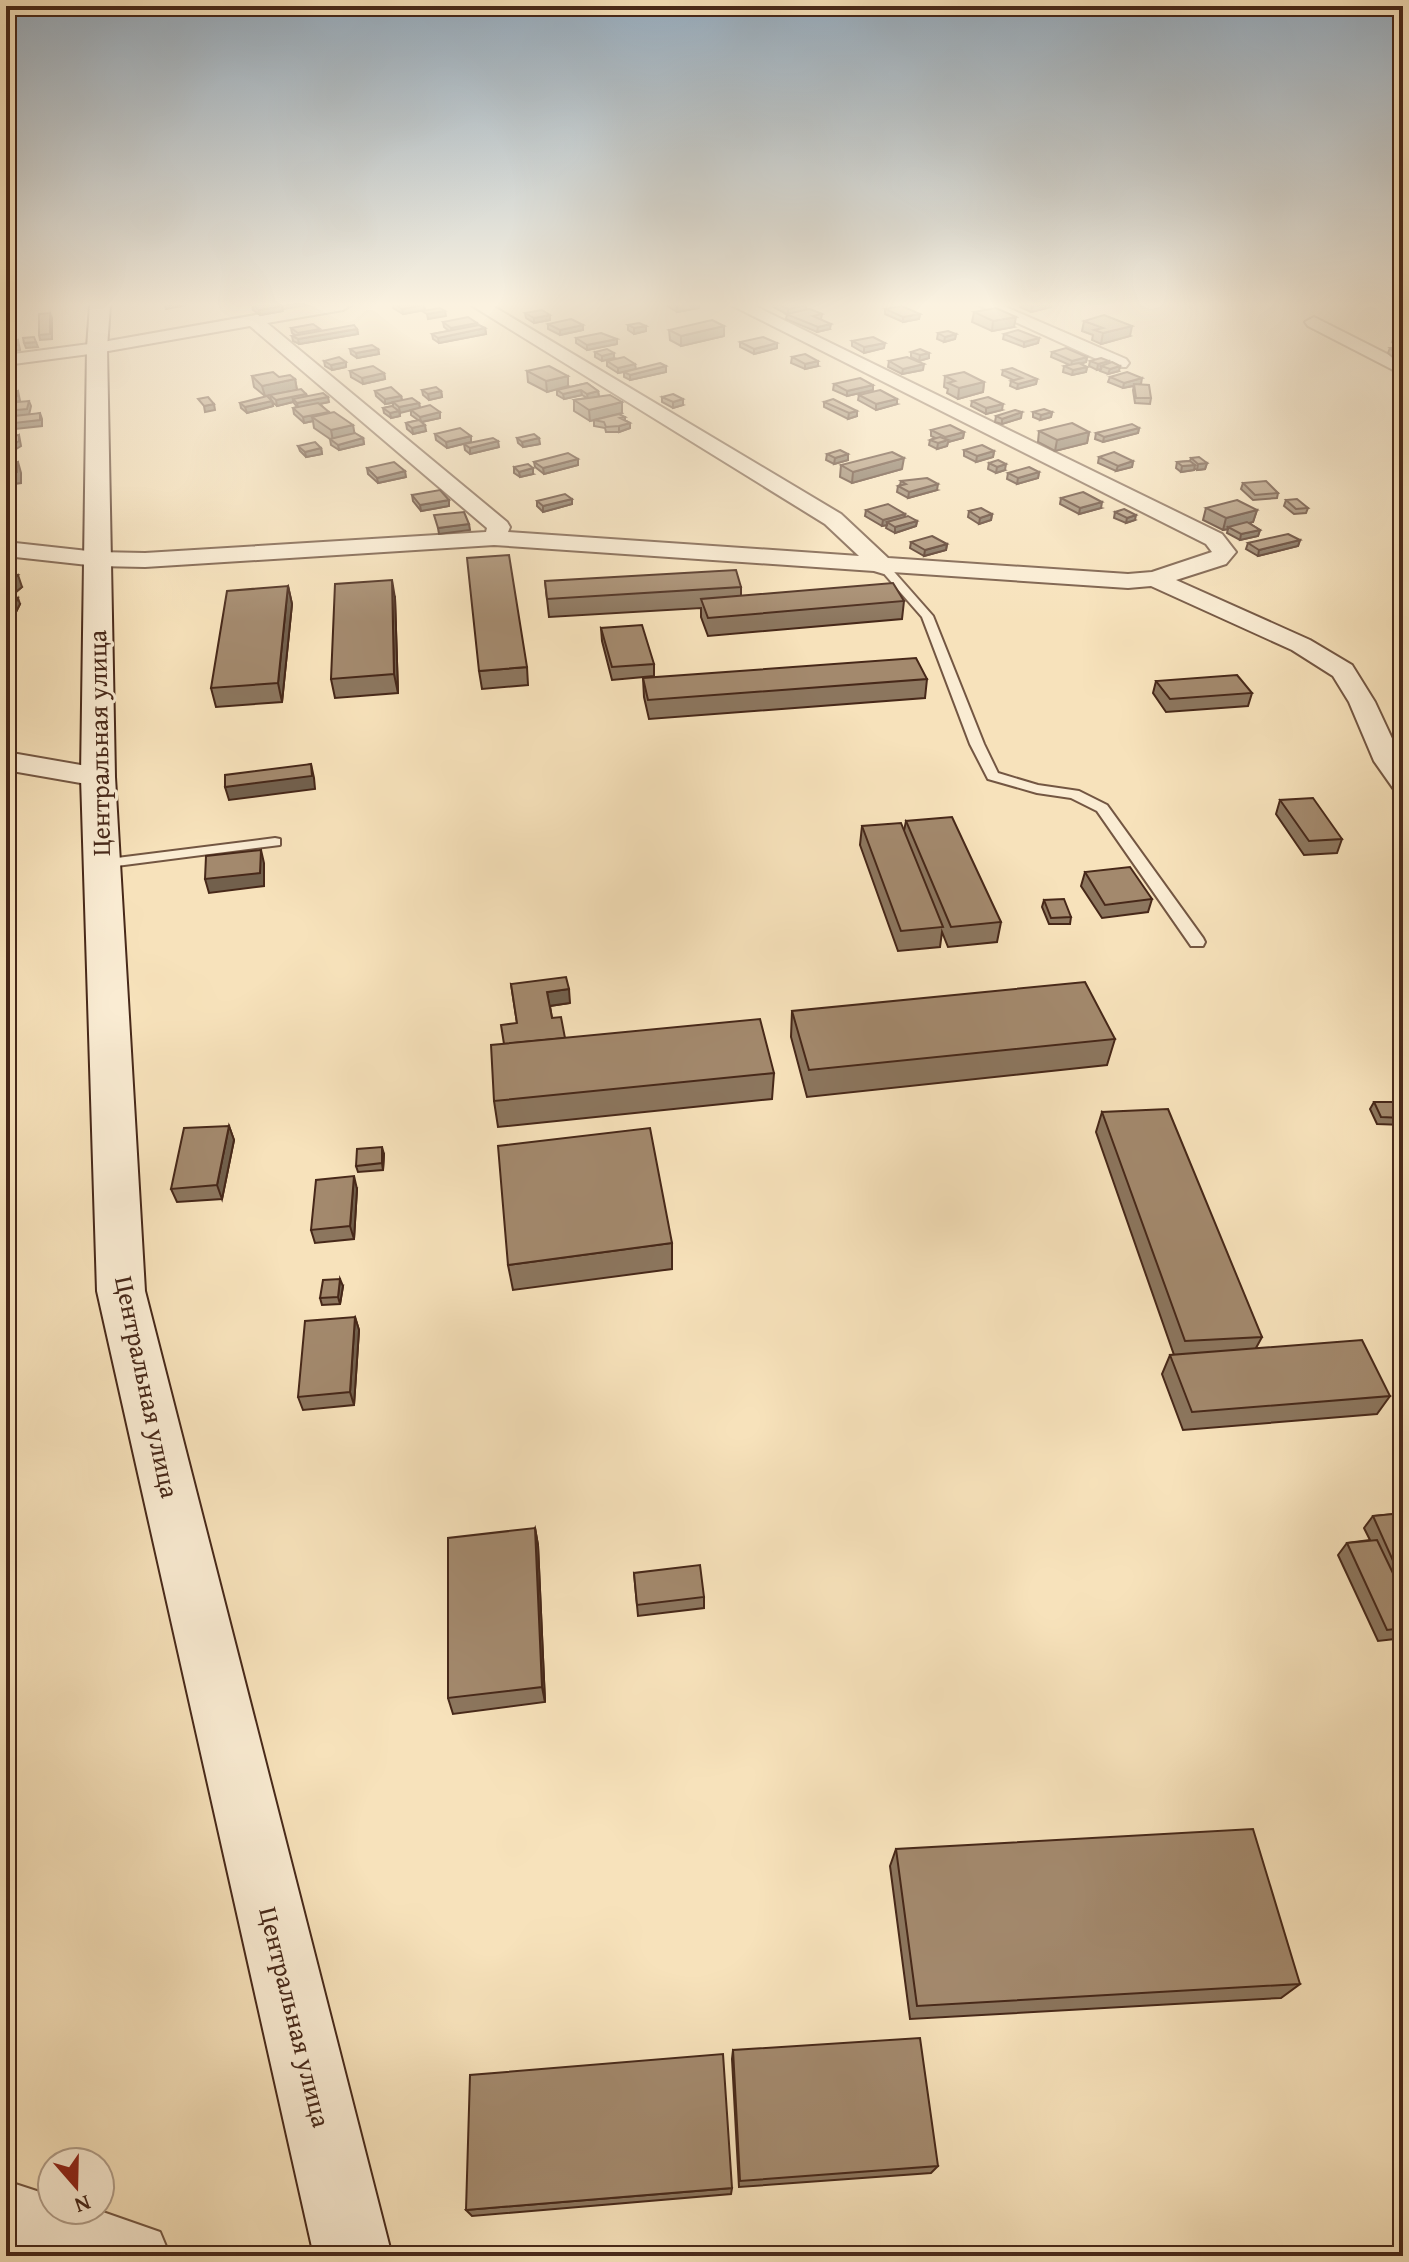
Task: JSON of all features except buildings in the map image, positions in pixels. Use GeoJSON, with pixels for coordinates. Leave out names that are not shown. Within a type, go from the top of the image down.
{"type":"FeatureCollection","features":[{"type":"Feature","properties":{"kind":"street","name":"Центральная улица"},"geometry":{"type":"LineString","coordinates":[[98,411],[98,777],[121,1291],[353,2256]]}},
{"type":"Feature","properties":{"kind":"street"},"geometry":{"type":"LineString","coordinates":[[360,411],[499,527],[494,538]]}},
{"type":"Feature","properties":{"kind":"street"},"geometry":{"type":"LineString","coordinates":[[654,411],[833,519],[884,567]]}},
{"type":"Feature","properties":{"kind":"street"},"geometry":{"type":"LineString","coordinates":[[6,549],[97,559],[145,560],[494,538],[884,567],[1128,581],[1154,579],[1218,559],[1224,552],[1214,539],[953,411]]}},
{"type":"Feature","properties":{"kind":"street"},"geometry":{"type":"LineString","coordinates":[[1154,579],[1301,645],[1343,671],[1362,702],[1388,761],[1403,782]]}},
{"type":"Feature","properties":{"kind":"street"},"geometry":{"type":"LineString","coordinates":[[6,761],[98,777]]}},
{"type":"Feature","properties":{"kind":"street"},"geometry":{"type":"LineString","coordinates":[[6,2214],[136,2256]]}},
{"type":"Feature","properties":{"kind":"lane"},"geometry":{"type":"LineString","coordinates":[[884,567],[927,616],[977,744],[993,776],[1037,789],[1074,794],[1102,808],[1197,942]]}},
{"type":"Feature","properties":{"kind":"lane"},"geometry":{"type":"LineString","coordinates":[[101,864],[275,842]]}}]}
